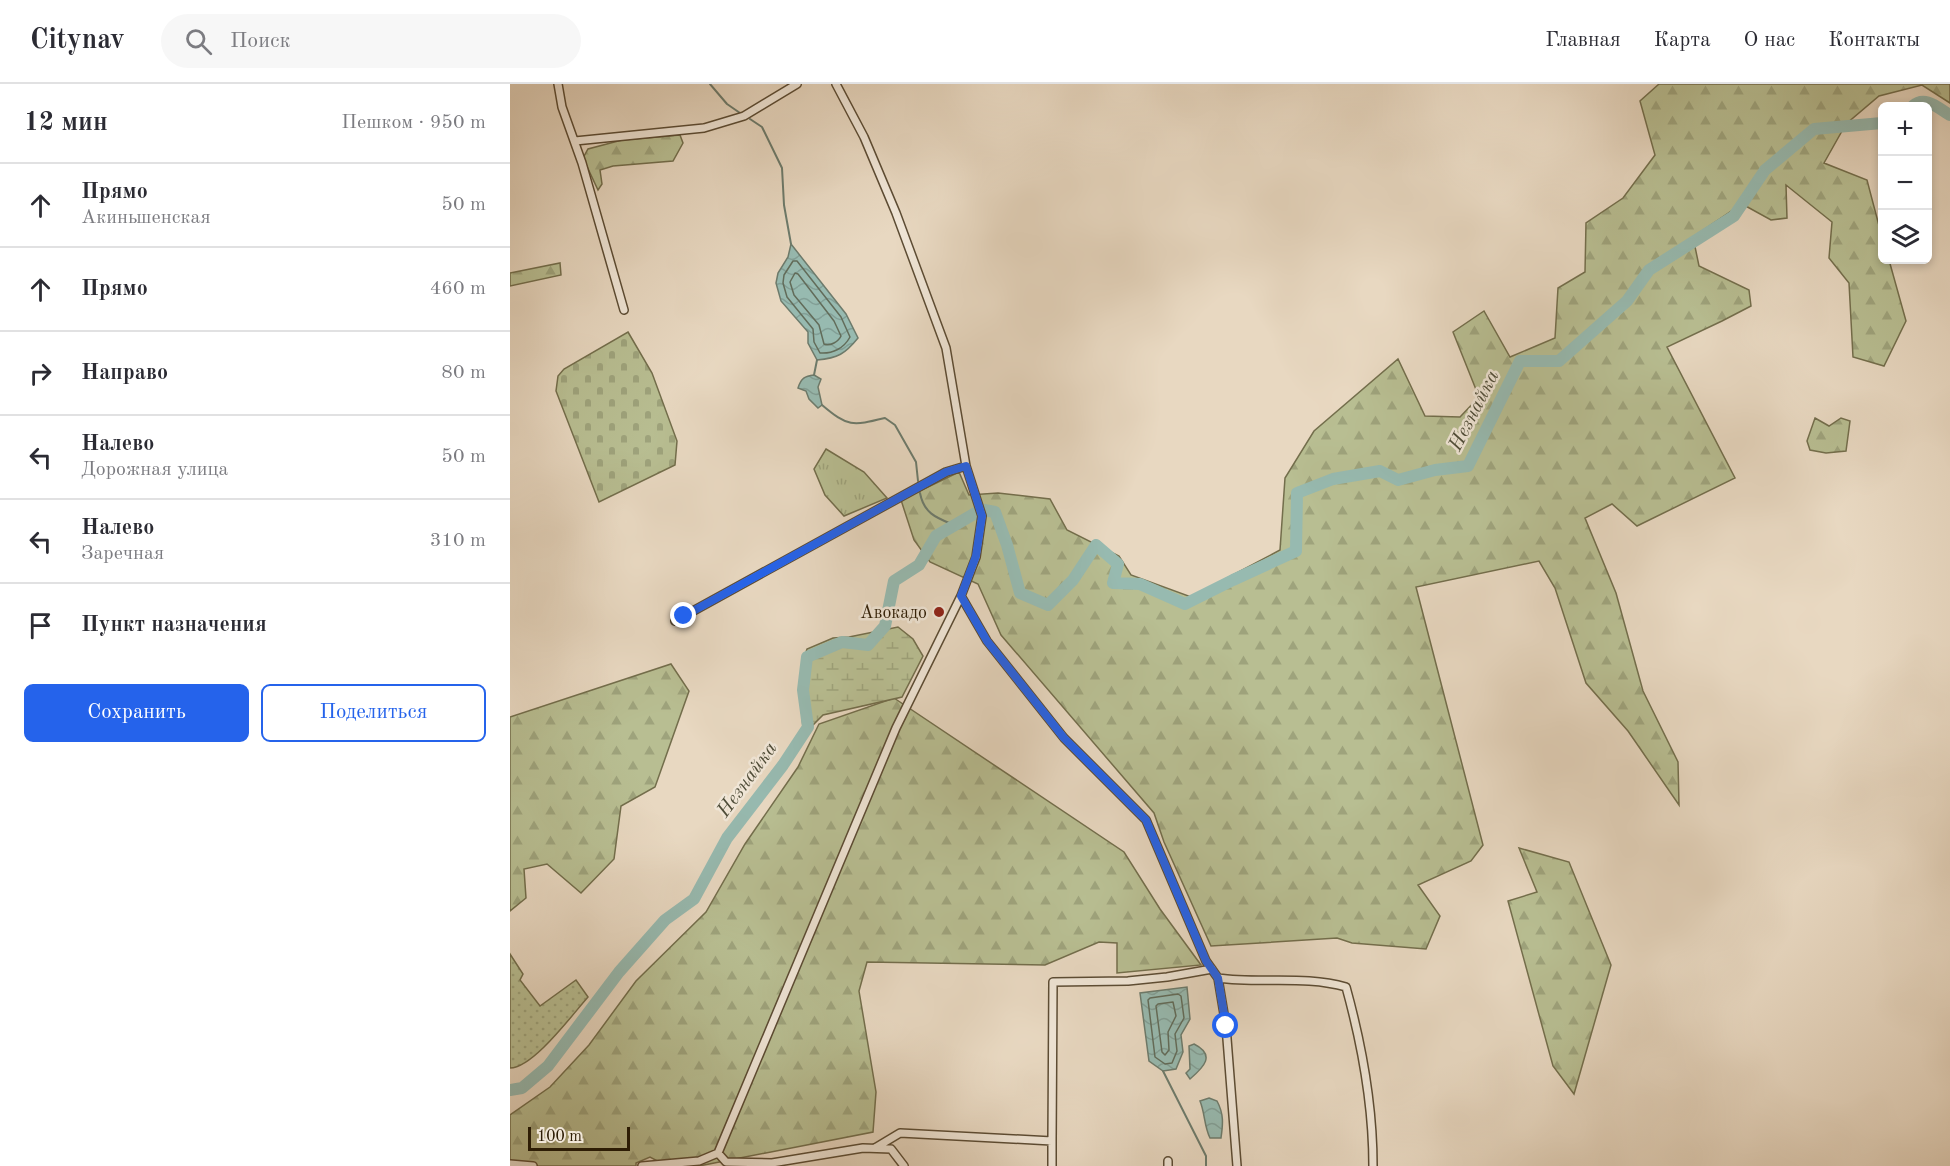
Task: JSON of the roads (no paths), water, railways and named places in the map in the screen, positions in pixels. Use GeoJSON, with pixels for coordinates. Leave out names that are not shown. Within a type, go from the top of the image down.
{"type":"FeatureCollection","features":[{"type":"Feature","properties":{"kind":"street"},"geometry":{"type":"LineString","coordinates":[[558,84],[562,107],[624,310]]}},
{"type":"Feature","properties":{"kind":"street"},"geometry":{"type":"LineString","coordinates":[[574,141],[704,129],[744,116],[797,84]]}},
{"type":"Feature","properties":{"kind":"street"},"geometry":{"type":"LineString","coordinates":[[642,1166],[699,1161],[718,1153],[896,728],[961,596],[976,556],[982,516],[966,466],[946,348],[896,213],[864,137],[836,84]]}},
{"type":"Feature","properties":{"kind":"street"},"geometry":{"type":"LineString","coordinates":[[675,621],[946,472],[966,466]]}},
{"type":"Feature","properties":{"kind":"street"},"geometry":{"type":"LineString","coordinates":[[961,596],[987,641],[1064,738],[1146,820],[1206,961],[1218,978],[1226,1026],[1237,1166]]}},
{"type":"Feature","properties":{"kind":"street"},"geometry":{"type":"LineString","coordinates":[[1052,1166],[1053,982],[1128,981],[1212,969]]}},
{"type":"Feature","properties":{"kind":"street"},"geometry":{"type":"LineString","coordinates":[[1218,978],[1238,981],[1329,982],[1346,987],[1358,1031],[1373,1130],[1373,1166]]}},
{"type":"Feature","properties":{"kind":"street"},"geometry":{"type":"LineString","coordinates":[[875,1148],[900,1133],[1052,1141]]}},
{"type":"Feature","properties":{"kind":"street"},"geometry":{"type":"LineString","coordinates":[[718,1153],[726,1162],[772,1163],[863,1148],[891,1149],[904,1166]]}},
{"type":"Feature","properties":{"kind":"street"},"geometry":{"type":"LineString","coordinates":[[510,1164],[534,1166]]}},
{"type":"Feature","properties":{"kind":"water"},"geometry":{"type":"Polygon","coordinates":[[[791,244],[846,314],[858,338],[849,348],[836,356],[817,360],[808,343],[808,332],[781,301],[776,283],[778,273],[788,257],[791,244]]]}},
{"type":"Feature","properties":{"kind":"water"},"geometry":{"type":"Polygon","coordinates":[[[814,375],[821,379],[818,387],[822,405],[818,408],[809,399],[806,391],[798,388],[804,378],[814,375]]]}},
{"type":"Feature","properties":{"kind":"water"},"geometry":{"type":"Polygon","coordinates":[[[1187,987],[1190,1019],[1181,1035],[1183,1052],[1176,1069],[1163,1071],[1149,1061],[1140,993],[1187,987]]]}},
{"type":"Feature","properties":{"kind":"water"},"geometry":{"type":"Polygon","coordinates":[[[1194,1044],[1205,1052],[1206,1061],[1190,1079],[1186,1073],[1190,1069],[1189,1046],[1194,1044]]]}},
{"type":"Feature","properties":{"kind":"water"},"geometry":{"type":"Polygon","coordinates":[[[1209,1098],[1217,1101],[1221,1110],[1221,1138],[1210,1138],[1207,1129],[1200,1101],[1209,1098]]]}},
{"type":"Feature","properties":{"kind":"waterway"},"geometry":{"type":"LineString","coordinates":[[710,84],[727,104],[740,113]]}},
{"type":"Feature","properties":{"kind":"waterway","name":"Незнайка"},"geometry":{"type":"LineString","coordinates":[[1932,104],[1950,115]]}},
{"type":"Feature","properties":{"kind":"waterway"},"geometry":{"type":"LineString","coordinates":[[750,119],[762,127],[782,168],[784,205],[791,244]]}},
{"type":"Feature","properties":{"kind":"waterway","name":"Незнайка"},"geometry":{"type":"LineString","coordinates":[[984,510],[995,512],[1020,593],[1048,605],[1073,580],[1096,545],[1118,564],[1113,583],[1140,584],[1185,604],[1296,551],[1297,493],[1333,479],[1380,471],[1398,480],[1435,470],[1468,466],[1520,361],[1559,361],[1627,301],[1649,270],[1734,216],[1765,170],[1814,129],[1878,123]]}},
{"type":"Feature","properties":{"kind":"waterway"},"geometry":{"type":"LineString","coordinates":[[814,375],[817,360]]}},
{"type":"Feature","properties":{"kind":"waterway"},"geometry":{"type":"LineString","coordinates":[[822,405],[851,423],[885,418],[895,425],[916,462],[918,481]]}},
{"type":"Feature","properties":{"kind":"waterway"},"geometry":{"type":"LineString","coordinates":[[920,493],[928,511],[954,525]]}},
{"type":"Feature","properties":{"kind":"waterway","name":"Незнайка"},"geometry":{"type":"LineString","coordinates":[[510,1090],[522,1088],[548,1066],[619,972],[665,920],[694,899],[727,838],[783,765],[808,727],[803,690],[807,657],[842,642],[868,645],[885,626],[894,581],[919,565],[936,536],[979,511]]}},
{"type":"Feature","properties":{"kind":"waterway"},"geometry":{"type":"LineString","coordinates":[[1163,1071],[1206,1156],[1206,1166]]}},
{"type":"Feature","properties":{"kind":"place","name":"Авокадо"},"geometry":{"type":"Point","coordinates":[939,612]}}]}
